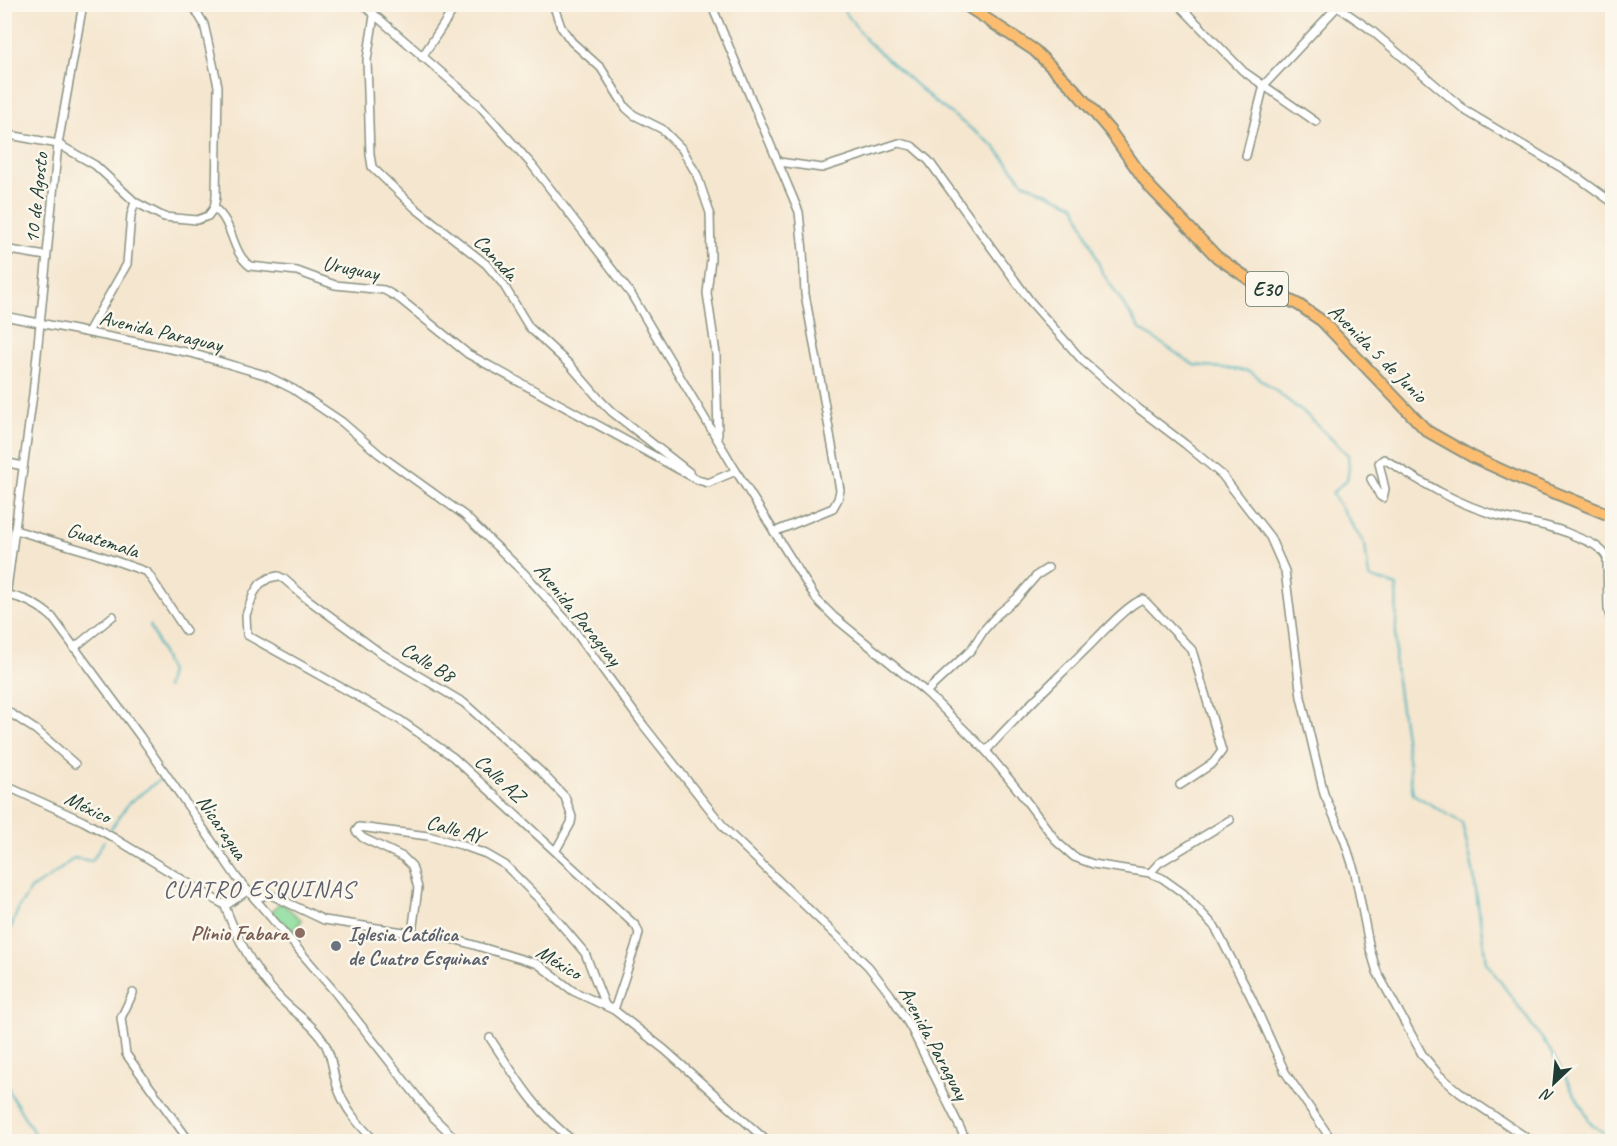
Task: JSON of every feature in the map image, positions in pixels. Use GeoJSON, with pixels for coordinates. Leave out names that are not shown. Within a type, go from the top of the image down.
{"type":"FeatureCollection","features":[{"type":"Feature","properties":{"kind":"main road","name":"Avenida 5 de Junio"},"geometry":{"type":"LineString","coordinates":[[964,4],[1034,50],[1074,89],[1110,131],[1149,186],[1217,257],[1253,282],[1299,305],[1322,321],[1427,431],[1492,466],[1612,516]]}},
{"type":"Feature","properties":{"kind":"street","name":"10 de Agosto"},"geometry":{"type":"LineString","coordinates":[[4,611],[41,323],[58,144],[82,4]]}},
{"type":"Feature","properties":{"kind":"street"},"geometry":{"type":"LineString","coordinates":[[4,134],[58,144],[95,165],[135,202],[164,217],[197,220],[208,216],[214,208],[219,123],[218,86],[204,24],[192,4]]}},
{"type":"Feature","properties":{"kind":"street"},"geometry":{"type":"LineString","coordinates":[[362,4],[479,105],[532,165],[631,294],[736,471],[817,600],[834,617],[926,692],[986,751],[1057,842],[1074,857],[1093,864],[1150,873],[1162,878],[1177,888],[1215,927],[1244,981],[1285,1072],[1333,1142]]}},
{"type":"Feature","properties":{"kind":"street"},"geometry":{"type":"LineString","coordinates":[[422,57],[457,4]]}},
{"type":"Feature","properties":{"kind":"street"},"geometry":{"type":"LineString","coordinates":[[552,4],[561,27],[572,42],[601,68],[626,108],[634,115],[662,129],[682,149],[697,176],[710,213],[711,259],[707,293],[716,354],[718,438]]}},
{"type":"Feature","properties":{"kind":"street"},"geometry":{"type":"LineString","coordinates":[[711,4],[799,212],[805,294],[840,490],[833,508],[774,532]]}},
{"type":"Feature","properties":{"kind":"street"},"geometry":{"type":"LineString","coordinates":[[1178,4],[1243,71],[1316,122]]}},
{"type":"Feature","properties":{"kind":"street"},"geometry":{"type":"LineString","coordinates":[[1246,156],[1264,85],[1336,6],[1371,30],[1466,111],[1580,179],[1612,202]]}},
{"type":"Feature","properties":{"kind":"street","name":"Canada"},"geometry":{"type":"LineString","coordinates":[[374,16],[368,60],[372,166],[415,208],[486,264],[503,284],[529,327],[570,365],[612,412],[698,480]]}},
{"type":"Feature","properties":{"kind":"street"},"geometry":{"type":"LineString","coordinates":[[779,162],[822,168],[899,142],[912,146],[929,160],[1030,301],[1082,360],[1222,475],[1270,537],[1285,571],[1301,697],[1324,794],[1344,839],[1355,873],[1377,972],[1422,1054],[1439,1075],[1460,1093],[1533,1142]]}},
{"type":"Feature","properties":{"kind":"street"},"geometry":{"type":"LineString","coordinates":[[88,332],[127,264],[131,216],[135,202]]}},
{"type":"Feature","properties":{"kind":"street","name":"Uruguay"},"geometry":{"type":"LineString","coordinates":[[214,208],[225,218],[233,244],[250,267],[292,270],[335,285],[384,290],[400,299],[468,354],[698,480]]}},
{"type":"Feature","properties":{"kind":"street"},"geometry":{"type":"LineString","coordinates":[[4,249],[46,256]]}},
{"type":"Feature","properties":{"kind":"street","name":"Avenida Paraguay"},"geometry":{"type":"LineString","coordinates":[[4,316],[191,352],[265,375],[293,389],[342,422],[379,453],[464,515],[525,574],[569,623],[644,726],[727,831],[868,966],[890,994],[911,1028],[967,1142]]}},
{"type":"Feature","properties":{"kind":"street"},"geometry":{"type":"LineString","coordinates":[[1371,479],[1383,498],[1385,489],[1379,462],[1384,459],[1433,490],[1462,503],[1497,516],[1564,531],[1596,546],[1607,558],[1608,609],[1612,625]]}},
{"type":"Feature","properties":{"kind":"street"},"geometry":{"type":"LineString","coordinates":[[4,462],[23,466]]}},
{"type":"Feature","properties":{"kind":"street"},"geometry":{"type":"LineString","coordinates":[[698,480],[708,483],[736,471]]}},
{"type":"Feature","properties":{"kind":"street","name":"Guatemala"},"geometry":{"type":"LineString","coordinates":[[15,530],[147,572],[186,631]]}},
{"type":"Feature","properties":{"kind":"street"},"geometry":{"type":"LineString","coordinates":[[926,692],[971,650],[998,614],[1047,568]]}},
{"type":"Feature","properties":{"kind":"street","name":"Calle B8"},"geometry":{"type":"LineString","coordinates":[[247,635],[246,615],[254,593],[260,584],[269,578],[278,576],[379,652],[465,703],[540,771],[565,797],[572,817],[571,823],[556,850]]}},
{"type":"Feature","properties":{"kind":"street","name":"Nicaragua"},"geometry":{"type":"LineString","coordinates":[[6,594],[40,606],[52,617],[140,736],[229,868],[334,991],[434,1117],[459,1142]]}},
{"type":"Feature","properties":{"kind":"street"},"geometry":{"type":"LineString","coordinates":[[986,751],[1016,718],[1116,620],[1137,601],[1143,599],[1192,650],[1222,751],[1213,763],[1180,785]]}},
{"type":"Feature","properties":{"kind":"street"},"geometry":{"type":"LineString","coordinates":[[74,648],[113,616]]}},
{"type":"Feature","properties":{"kind":"street","name":"Calle AZ"},"geometry":{"type":"LineString","coordinates":[[247,635],[430,739],[556,850],[636,926],[639,933],[614,1010]]}},
{"type":"Feature","properties":{"kind":"street"},"geometry":{"type":"LineString","coordinates":[[4,709],[36,730],[75,764]]}},
{"type":"Feature","properties":{"kind":"street","name":"México"},"geometry":{"type":"LineString","coordinates":[[4,786],[104,832],[224,904]]}},
{"type":"Feature","properties":{"kind":"street"},"geometry":{"type":"LineString","coordinates":[[1150,873],[1159,863],[1230,820]]}},
{"type":"Feature","properties":{"kind":"street","name":"Calle AY"},"geometry":{"type":"LineString","coordinates":[[412,933],[418,888],[412,866],[403,857],[363,838],[357,831],[359,827],[428,836],[461,844],[506,865],[540,900],[585,953],[605,1005]]}},
{"type":"Feature","properties":{"kind":"street"},"geometry":{"type":"LineString","coordinates":[[247,891],[228,904],[224,904],[238,940],[262,978],[280,999],[314,1029],[324,1042],[331,1057],[337,1086],[348,1110],[376,1142]]}},
{"type":"Feature","properties":{"kind":"street","name":"México"},"geometry":{"type":"LineString","coordinates":[[255,899],[269,894],[324,920],[457,940],[538,963],[573,991],[614,1010],[664,1050],[768,1142]]}},
{"type":"Feature","properties":{"kind":"street"},"geometry":{"type":"LineString","coordinates":[[133,993],[121,1018],[126,1054],[190,1142]]}},
{"type":"Feature","properties":{"kind":"street"},"geometry":{"type":"LineString","coordinates":[[490,1038],[530,1099],[556,1128],[575,1142]]}},
{"type":"Feature","properties":{"kind":"green space"},"geometry":{"type":"Polygon","coordinates":[[[280,902],[302,920],[293,931],[271,913],[280,902]]]}},
{"type":"Feature","properties":{"kind":"waterway"},"geometry":{"type":"LineString","coordinates":[[839,4],[867,41],[934,101],[994,146],[1024,183],[1075,205],[1102,272],[1140,329],[1194,365],[1250,371],[1308,416],[1348,455],[1347,480],[1332,493],[1365,545],[1369,577],[1397,586],[1395,667],[1413,794],[1462,823],[1473,870],[1486,962],[1548,1047],[1592,1125],[1612,1137]]}},
{"type":"Feature","properties":{"kind":"waterway"},"geometry":{"type":"LineString","coordinates":[[150,625],[170,672],[166,688]]}},
{"type":"Feature","properties":{"kind":"waterway"},"geometry":{"type":"LineString","coordinates":[[110,830],[129,803],[159,780]]}},
{"type":"Feature","properties":{"kind":"waterway"},"geometry":{"type":"LineString","coordinates":[[6,940],[19,907],[32,888],[74,858],[92,861],[104,841]]}},
{"type":"Feature","properties":{"kind":"waterway"},"geometry":{"type":"LineString","coordinates":[[4,1071],[10,1093],[37,1142]]}},
{"type":"Feature","properties":{"kind":"place","name":"Plinio Fabara"},"geometry":{"type":"Point","coordinates":[300,933]}},
{"type":"Feature","properties":{"kind":"place","name":"Iglesia Católica de Cuatro Esquinas"},"geometry":{"type":"Point","coordinates":[336,946]}},
{"type":"Feature","properties":{"kind":"district","name":"CUATRO ESQUINAS"},"geometry":{"type":"Point","coordinates":[259,889]}}]}
